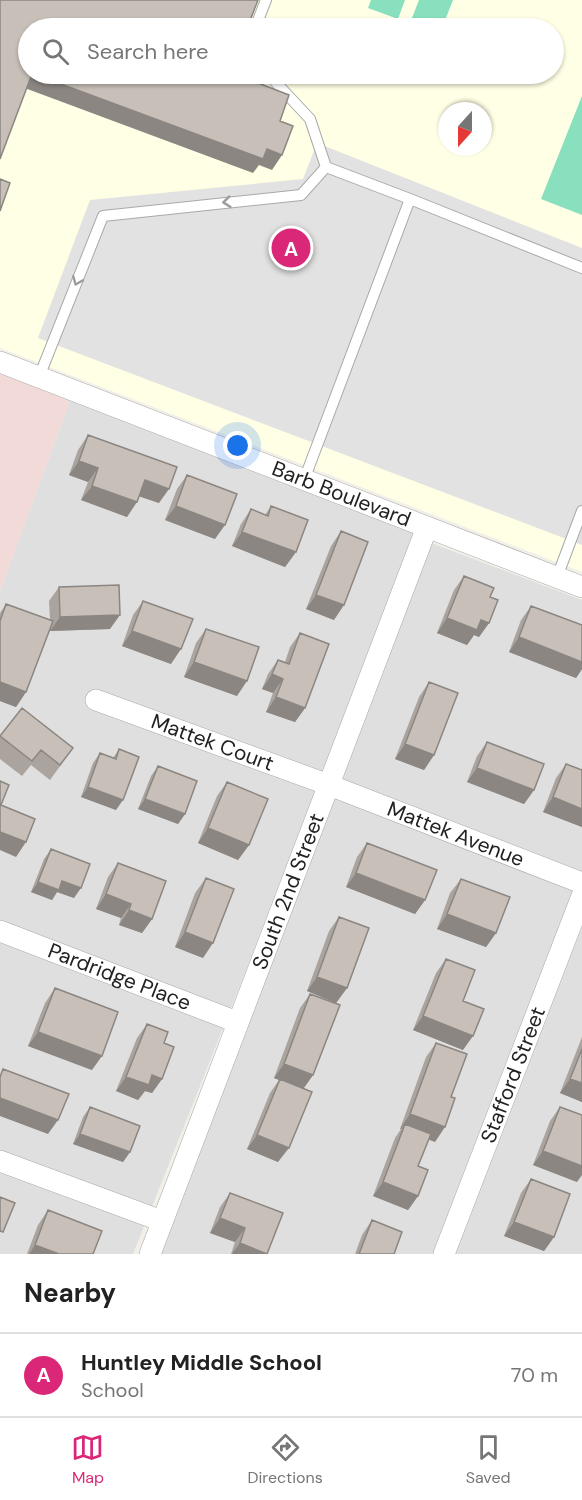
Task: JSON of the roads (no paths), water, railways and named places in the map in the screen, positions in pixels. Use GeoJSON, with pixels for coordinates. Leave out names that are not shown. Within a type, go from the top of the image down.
{"type":"FeatureCollection","features":[{"type":"Feature","properties":{"kind":"street","name":"Barb Boulevard"},"geometry":{"type":"LineString","coordinates":[[0,362],[582,587]]}},
{"type":"Feature","properties":{"kind":"street","name":"South 2nd Street"},"geometry":{"type":"LineString","coordinates":[[150,1254],[427,527]]}},
{"type":"Feature","properties":{"kind":"street","name":"Mattek Court"},"geometry":{"type":"LineString","coordinates":[[96,700],[329,785]]}},
{"type":"Feature","properties":{"kind":"street","name":"Mattek Avenue"},"geometry":{"type":"LineString","coordinates":[[329,785],[582,884]]}},
{"type":"Feature","properties":{"kind":"street","name":"Stafford Street"},"geometry":{"type":"LineString","coordinates":[[444,1254],[582,896]]}},
{"type":"Feature","properties":{"kind":"street","name":"Pardridge Place"},"geometry":{"type":"LineString","coordinates":[[0,931],[237,1022]]}},
{"type":"Feature","properties":{"kind":"street"},"geometry":{"type":"LineString","coordinates":[[0,1161],[162,1221]]}},
{"type":"Feature","properties":{"kind":"lane"},"geometry":{"type":"LineString","coordinates":[[259,18],[266,0]]}},
{"type":"Feature","properties":{"kind":"lane"},"geometry":{"type":"LineString","coordinates":[[277,84],[310,119],[326,167]]}},
{"type":"Feature","properties":{"kind":"lane"},"geometry":{"type":"LineString","coordinates":[[39,377],[103,216],[301,195],[326,167]]}},
{"type":"Feature","properties":{"kind":"lane"},"geometry":{"type":"LineString","coordinates":[[326,167],[582,268]]}},
{"type":"Feature","properties":{"kind":"lane"},"geometry":{"type":"LineString","coordinates":[[304,480],[410,199]]}},
{"type":"Feature","properties":{"kind":"lane"},"geometry":{"type":"LineString","coordinates":[[557,577],[582,511]]}},
{"type":"Feature","properties":{"kind":"place","name":"Huntley Middle School"},"geometry":{"type":"Point","coordinates":[291,248]}}]}
